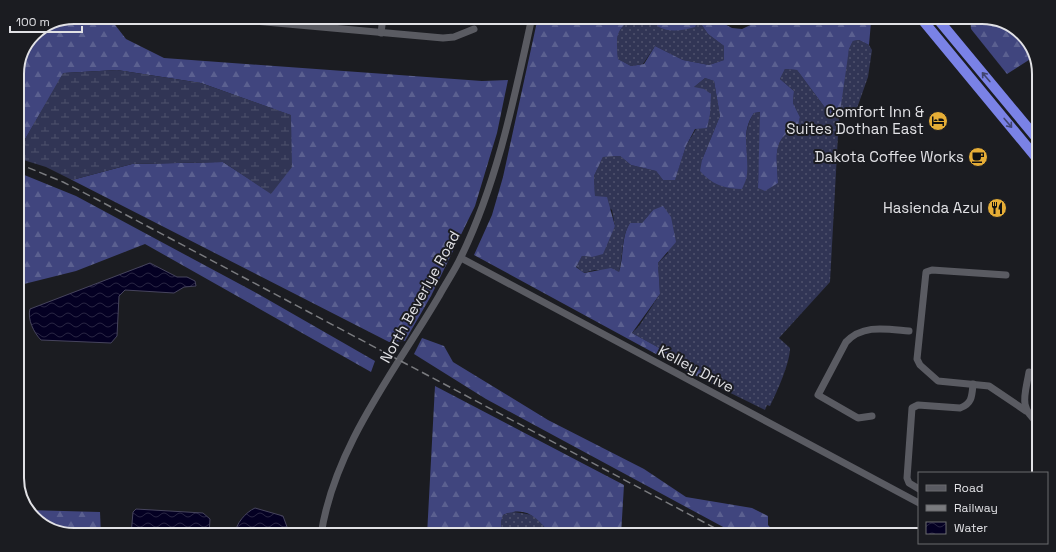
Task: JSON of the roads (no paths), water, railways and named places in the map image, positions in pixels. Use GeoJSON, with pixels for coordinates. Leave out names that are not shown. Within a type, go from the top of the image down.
{"type":"FeatureCollection","features":[{"type":"Feature","properties":{"kind":"highway"},"geometry":{"type":"LineString","coordinates":[[926,24],[1032,153]]}},
{"type":"Feature","properties":{"kind":"highway"},"geometry":{"type":"LineString","coordinates":[[942,24],[1032,133]]}},
{"type":"Feature","properties":{"kind":"street"},"geometry":{"type":"LineString","coordinates":[[289,24],[447,38],[474,29]]}},
{"type":"Feature","properties":{"kind":"street"},"geometry":{"type":"LineString","coordinates":[[381,32],[382,24]]}},
{"type":"Feature","properties":{"kind":"street","name":"North Beverlye Road"},"geometry":{"type":"LineString","coordinates":[[323,528],[330,495],[340,466],[353,439],[461,258],[484,203],[498,164],[530,24]]}},
{"type":"Feature","properties":{"kind":"street","name":"Kelley Drive"},"geometry":{"type":"LineString","coordinates":[[461,258],[918,502]]}},
{"type":"Feature","properties":{"kind":"street"},"geometry":{"type":"LineString","coordinates":[[1006,275],[932,270],[926,272],[924,276],[917,355],[918,362],[938,381],[989,386],[996,389],[1032,417]]}},
{"type":"Feature","properties":{"kind":"street"},"geometry":{"type":"LineString","coordinates":[[872,416],[858,418],[818,396],[846,342],[852,336],[866,330],[876,329],[909,331]]}},
{"type":"Feature","properties":{"kind":"street"},"geometry":{"type":"LineString","coordinates":[[1026,411],[1024,403],[1029,372]]}},
{"type":"Feature","properties":{"kind":"street"},"geometry":{"type":"LineString","coordinates":[[918,488],[909,483],[907,478],[912,408],[918,405],[960,408],[972,398],[973,384]]}},
{"type":"Feature","properties":{"kind":"water"},"geometry":{"type":"Polygon","coordinates":[[[150,263],[177,277],[187,277],[195,281],[196,286],[184,287],[174,293],[125,290],[119,296],[117,336],[111,343],[41,340],[36,334],[29,317],[30,309],[150,263]]]}},
{"type":"Feature","properties":{"kind":"water"},"geometry":{"type":"Polygon","coordinates":[[[255,508],[283,516],[287,528],[236,528],[248,512],[255,508]]]}},
{"type":"Feature","properties":{"kind":"water"},"geometry":{"type":"Polygon","coordinates":[[[136,509],[203,513],[210,519],[209,528],[132,528],[133,512],[136,509]]]}},
{"type":"Feature","properties":{"kind":"railway"},"geometry":{"type":"LineString","coordinates":[[24,166],[63,182],[98,200],[715,528]]}},
{"type":"Feature","properties":{"kind":"place","name":"Comfort Inn & Suites Dothan East"},"geometry":{"type":"Point","coordinates":[938,121]}},
{"type":"Feature","properties":{"kind":"place","name":"Dakota Coffee Works"},"geometry":{"type":"Point","coordinates":[978,157]}},
{"type":"Feature","properties":{"kind":"place","name":"Hasienda Azul"},"geometry":{"type":"Point","coordinates":[997,208]}}]}
